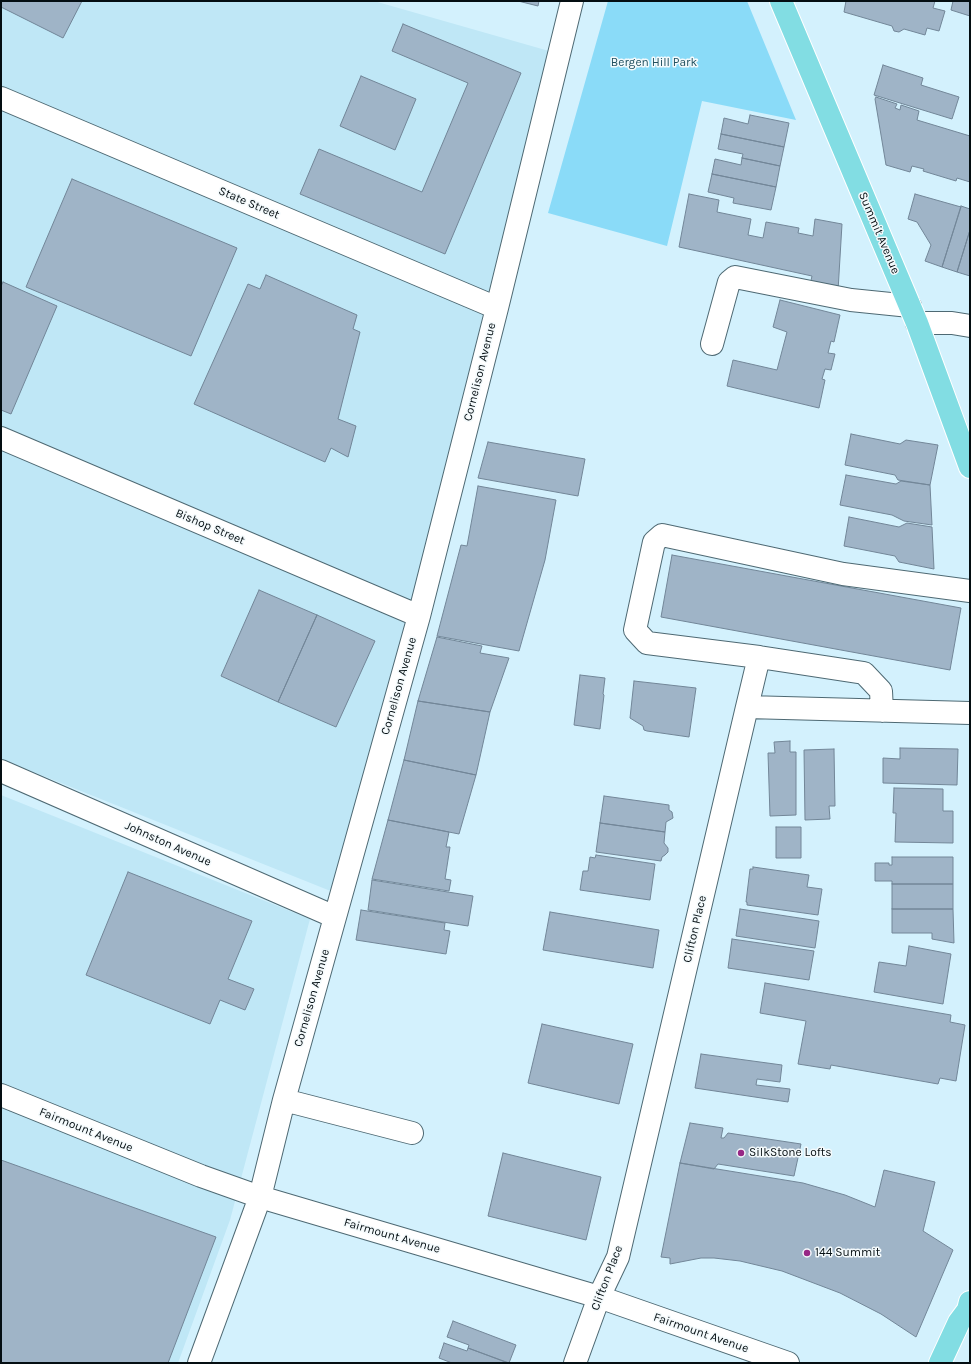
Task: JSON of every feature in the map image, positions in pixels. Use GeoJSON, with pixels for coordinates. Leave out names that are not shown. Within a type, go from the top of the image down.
{"type":"FeatureCollection","features":[{"type":"Feature","properties":{"kind":"main road","name":"Summit Avenue"},"geometry":{"type":"LineString","coordinates":[[781,1],[913,315],[970,467]]}},
{"type":"Feature","properties":{"kind":"main road"},"geometry":{"type":"LineString","coordinates":[[940,1363],[958,1322],[969,1308]]}},
{"type":"Feature","properties":{"kind":"street","name":"Cornelison Avenue"},"geometry":{"type":"LineString","coordinates":[[199,1363],[260,1197],[284,1100],[419,616],[497,308],[572,1]]}},
{"type":"Feature","properties":{"kind":"street","name":"State Street"},"geometry":{"type":"LineString","coordinates":[[1,98],[497,308]]}},
{"type":"Feature","properties":{"kind":"street"},"geometry":{"type":"LineString","coordinates":[[712,344],[729,282],[735,277],[970,326]]}},
{"type":"Feature","properties":{"kind":"street","name":"Bishop Street"},"geometry":{"type":"LineString","coordinates":[[1,438],[419,616]]}},
{"type":"Feature","properties":{"kind":"street"},"geometry":{"type":"LineString","coordinates":[[882,711],[881,691],[864,673],[759,656],[648,643],[635,630],[654,542],[662,535],[843,574],[970,591]]}},
{"type":"Feature","properties":{"kind":"street","name":"Clifton Place"},"geometry":{"type":"LineString","coordinates":[[575,1363],[599,1297],[618,1256],[759,656]]}},
{"type":"Feature","properties":{"kind":"street"},"geometry":{"type":"LineString","coordinates":[[747,707],[970,713]]}},
{"type":"Feature","properties":{"kind":"street","name":"Johnston Avenue"},"geometry":{"type":"LineString","coordinates":[[1,771],[335,917]]}},
{"type":"Feature","properties":{"kind":"street","name":"Fairmount Avenue"},"geometry":{"type":"LineString","coordinates":[[1,1095],[201,1176],[260,1197],[599,1297],[788,1363]]}},
{"type":"Feature","properties":{"kind":"street"},"geometry":{"type":"LineString","coordinates":[[284,1100],[412,1133]]}},
{"type":"Feature","properties":{"kind":"shaded area"},"geometry":{"type":"Polygon","coordinates":[[[1,1],[374,1],[549,51],[338,894],[1,759],[1,1]]]}},
{"type":"Feature","properties":{"kind":"shaded area"},"geometry":{"type":"Polygon","coordinates":[[[1,795],[310,919],[230,1220],[178,1363],[1,1363],[1,795]]]}},
{"type":"Feature","properties":{"kind":"green space","name":"Bergen Hill Park"},"geometry":{"type":"Polygon","coordinates":[[[608,1],[747,1],[796,120],[702,101],[667,246],[548,213],[608,1]]]}},
{"type":"Feature","properties":{"kind":"building"},"geometry":{"type":"Polygon","coordinates":[[[1,1],[82,1],[63,38],[1,7],[1,1]]]}},
{"type":"Feature","properties":{"kind":"building"},"geometry":{"type":"Polygon","coordinates":[[[518,1],[539,1],[538,6],[518,1]]]}},
{"type":"Feature","properties":{"kind":"building"},"geometry":{"type":"Polygon","coordinates":[[[846,1],[935,1],[933,8],[945,11],[939,31],[927,28],[925,35],[904,29],[899,32],[894,31],[892,26],[844,12],[846,1]]]}},
{"type":"Feature","properties":{"kind":"building"},"geometry":{"type":"Polygon","coordinates":[[[953,1],[970,1],[970,16],[951,10],[953,1]]]}},
{"type":"Feature","properties":{"kind":"building"},"geometry":{"type":"Polygon","coordinates":[[[403,24],[521,73],[445,254],[300,194],[319,149],[422,192],[468,83],[392,51],[403,24]]]}},
{"type":"Feature","properties":{"kind":"building"},"geometry":{"type":"Polygon","coordinates":[[[883,65],[923,78],[921,85],[959,97],[952,119],[874,95],[883,65]]]}},
{"type":"Feature","properties":{"kind":"building"},"geometry":{"type":"Polygon","coordinates":[[[361,76],[416,99],[395,150],[340,126],[361,76]]]}},
{"type":"Feature","properties":{"kind":"building"},"geometry":{"type":"Polygon","coordinates":[[[876,97],[897,104],[895,108],[900,110],[901,105],[919,111],[917,120],[970,136],[970,182],[957,178],[956,181],[912,166],[910,172],[886,165],[875,99],[876,97]]]}},
{"type":"Feature","properties":{"kind":"building"},"geometry":{"type":"Polygon","coordinates":[[[750,115],[789,123],[784,147],[721,134],[724,118],[748,124],[750,115]]]}},
{"type":"Feature","properties":{"kind":"building"},"geometry":{"type":"Polygon","coordinates":[[[721,134],[784,147],[780,166],[742,158],[743,154],[718,149],[721,134]]]}},
{"type":"Feature","properties":{"kind":"building"},"geometry":{"type":"Polygon","coordinates":[[[742,158],[780,166],[776,187],[712,174],[715,159],[741,165],[742,158]]]}},
{"type":"Feature","properties":{"kind":"building"},"geometry":{"type":"Polygon","coordinates":[[[712,174],[776,187],[771,210],[733,203],[734,198],[708,192],[712,174]]]}},
{"type":"Feature","properties":{"kind":"building"},"geometry":{"type":"Polygon","coordinates":[[[72,179],[237,248],[191,356],[26,287],[72,179]]]}},
{"type":"Feature","properties":{"kind":"building"},"geometry":{"type":"Polygon","coordinates":[[[689,194],[719,200],[717,212],[751,219],[748,235],[763,238],[766,222],[799,228],[798,233],[813,236],[815,219],[842,224],[838,291],[810,285],[812,276],[679,247],[689,194]]]}},
{"type":"Feature","properties":{"kind":"building"},"geometry":{"type":"Polygon","coordinates":[[[915,194],[961,207],[942,267],[925,261],[931,245],[917,222],[908,219],[915,194]]]}},
{"type":"Feature","properties":{"kind":"building"},"geometry":{"type":"Polygon","coordinates":[[[961,206],[970,209],[970,230],[957,272],[942,267],[961,206]]]}},
{"type":"Feature","properties":{"kind":"building"},"geometry":{"type":"Polygon","coordinates":[[[970,230],[970,276],[957,272],[970,230]]]}},
{"type":"Feature","properties":{"kind":"building"},"geometry":{"type":"Polygon","coordinates":[[[266,275],[357,315],[353,329],[360,332],[338,419],[356,426],[348,457],[331,448],[325,462],[194,404],[248,284],[260,289],[266,275]]]}},
{"type":"Feature","properties":{"kind":"building"},"geometry":{"type":"Polygon","coordinates":[[[3,282],[57,306],[11,414],[1,410],[1,286],[3,282]]]}},
{"type":"Feature","properties":{"kind":"building"},"geometry":{"type":"Polygon","coordinates":[[[780,300],[840,315],[834,342],[831,341],[828,353],[835,354],[831,370],[825,369],[822,379],[825,380],[819,408],[727,386],[733,360],[777,370],[787,332],[773,327],[780,300]]]}},
{"type":"Feature","properties":{"kind":"building"},"geometry":{"type":"Polygon","coordinates":[[[851,434],[900,444],[906,440],[938,445],[930,485],[898,480],[895,475],[845,465],[851,434]]]}},
{"type":"Feature","properties":{"kind":"building"},"geometry":{"type":"Polygon","coordinates":[[[488,442],[585,459],[578,496],[478,478],[488,442]]]}},
{"type":"Feature","properties":{"kind":"building"},"geometry":{"type":"Polygon","coordinates":[[[846,475],[896,484],[901,481],[930,485],[932,525],[904,521],[892,515],[840,505],[846,475]]]}},
{"type":"Feature","properties":{"kind":"building"},"geometry":{"type":"Polygon","coordinates":[[[478,486],[556,500],[545,560],[519,651],[437,636],[461,545],[467,546],[478,486]]]}},
{"type":"Feature","properties":{"kind":"building"},"geometry":{"type":"Polygon","coordinates":[[[849,517],[899,527],[907,523],[932,527],[934,569],[899,562],[895,556],[844,546],[849,517]]]}},
{"type":"Feature","properties":{"kind":"building"},"geometry":{"type":"Polygon","coordinates":[[[672,555],[961,608],[950,670],[661,617],[672,555]]]}},
{"type":"Feature","properties":{"kind":"building"},"geometry":{"type":"Polygon","coordinates":[[[259,590],[317,615],[278,702],[221,676],[259,590]]]}},
{"type":"Feature","properties":{"kind":"building"},"geometry":{"type":"Polygon","coordinates":[[[317,615],[375,641],[336,727],[278,702],[317,615]]]}},
{"type":"Feature","properties":{"kind":"building"},"geometry":{"type":"Polygon","coordinates":[[[437,637],[482,646],[480,653],[509,658],[490,712],[418,701],[437,637]]]}},
{"type":"Feature","properties":{"kind":"building"},"geometry":{"type":"Polygon","coordinates":[[[580,675],[605,678],[600,729],[574,725],[580,675]]]}},
{"type":"Feature","properties":{"kind":"building"},"geometry":{"type":"Polygon","coordinates":[[[634,681],[696,688],[689,737],[647,731],[644,730],[643,726],[630,718],[634,681]]]}},
{"type":"Feature","properties":{"kind":"building"},"geometry":{"type":"Polygon","coordinates":[[[418,701],[490,712],[476,775],[404,760],[418,701]]]}},
{"type":"Feature","properties":{"kind":"building"},"geometry":{"type":"Polygon","coordinates":[[[790,741],[790,752],[796,752],[796,815],[770,816],[768,753],[775,753],[774,742],[790,741]]]}},
{"type":"Feature","properties":{"kind":"building"},"geometry":{"type":"Polygon","coordinates":[[[900,748],[958,749],[957,785],[883,783],[883,758],[900,759],[900,748]]]}},
{"type":"Feature","properties":{"kind":"building"},"geometry":{"type":"Polygon","coordinates":[[[834,749],[835,806],[829,806],[830,819],[805,820],[804,750],[834,749]]]}},
{"type":"Feature","properties":{"kind":"building"},"geometry":{"type":"Polygon","coordinates":[[[404,760],[476,775],[459,834],[388,820],[404,760]]]}},
{"type":"Feature","properties":{"kind":"building"},"geometry":{"type":"Polygon","coordinates":[[[894,788],[943,789],[943,811],[953,811],[953,843],[895,842],[896,813],[893,813],[894,788]]]}},
{"type":"Feature","properties":{"kind":"building"},"geometry":{"type":"Polygon","coordinates":[[[604,796],[669,805],[669,810],[672,812],[673,818],[666,822],[665,832],[600,823],[604,796]]]}},
{"type":"Feature","properties":{"kind":"building"},"geometry":{"type":"Polygon","coordinates":[[[388,820],[449,832],[446,847],[450,847],[445,879],[451,880],[449,891],[372,879],[388,820]]]}},
{"type":"Feature","properties":{"kind":"building"},"geometry":{"type":"Polygon","coordinates":[[[600,823],[665,832],[664,843],[668,848],[668,852],[662,857],[661,861],[596,852],[600,823]]]}},
{"type":"Feature","properties":{"kind":"building"},"geometry":{"type":"Polygon","coordinates":[[[776,827],[801,827],[801,858],[776,858],[776,827]]]}},
{"type":"Feature","properties":{"kind":"building"},"geometry":{"type":"Polygon","coordinates":[[[596,855],[655,864],[650,900],[580,890],[583,871],[588,871],[590,857],[595,858],[596,855]]]}},
{"type":"Feature","properties":{"kind":"building"},"geometry":{"type":"Polygon","coordinates":[[[892,857],[953,857],[953,884],[892,884],[892,881],[875,881],[875,863],[889,863],[889,865],[892,865],[892,857]]]}},
{"type":"Feature","properties":{"kind":"building"},"geometry":{"type":"Polygon","coordinates":[[[753,867],[809,875],[807,887],[822,889],[818,915],[747,905],[746,902],[750,869],[753,869],[753,867]]]}},
{"type":"Feature","properties":{"kind":"building"},"geometry":{"type":"Polygon","coordinates":[[[128,872],[252,921],[228,979],[254,989],[245,1010],[220,1000],[210,1024],[86,975],[128,872]]]}},
{"type":"Feature","properties":{"kind":"building"},"geometry":{"type":"Polygon","coordinates":[[[372,880],[473,896],[468,926],[368,910],[372,880]]]}},
{"type":"Feature","properties":{"kind":"building"},"geometry":{"type":"Polygon","coordinates":[[[892,884],[953,884],[953,909],[892,909],[892,884]]]}},
{"type":"Feature","properties":{"kind":"building"},"geometry":{"type":"Polygon","coordinates":[[[740,909],[819,921],[815,948],[736,936],[740,909]]]}},
{"type":"Feature","properties":{"kind":"building"},"geometry":{"type":"Polygon","coordinates":[[[892,909],[953,909],[954,943],[932,939],[932,933],[892,933],[892,909]]]}},
{"type":"Feature","properties":{"kind":"building"},"geometry":{"type":"Polygon","coordinates":[[[361,910],[445,923],[444,930],[450,931],[446,954],[356,940],[361,910]]]}},
{"type":"Feature","properties":{"kind":"building"},"geometry":{"type":"Polygon","coordinates":[[[550,912],[659,930],[653,968],[543,950],[550,912]]]}},
{"type":"Feature","properties":{"kind":"building"},"geometry":{"type":"Polygon","coordinates":[[[732,939],[814,951],[809,980],[728,968],[732,939]]]}},
{"type":"Feature","properties":{"kind":"building"},"geometry":{"type":"Polygon","coordinates":[[[909,946],[951,954],[943,1004],[874,992],[879,962],[906,966],[909,946]]]}},
{"type":"Feature","properties":{"kind":"building"},"geometry":{"type":"Polygon","coordinates":[[[765,983],[951,1015],[950,1022],[965,1025],[956,1081],[940,1078],[938,1084],[831,1065],[830,1069],[798,1064],[806,1021],[760,1013],[765,983]]]}},
{"type":"Feature","properties":{"kind":"building"},"geometry":{"type":"Polygon","coordinates":[[[542,1024],[633,1044],[619,1104],[528,1083],[542,1024]]]}},
{"type":"Feature","properties":{"kind":"building"},"geometry":{"type":"Polygon","coordinates":[[[701,1054],[782,1065],[780,1082],[757,1079],[756,1085],[790,1089],[788,1102],[695,1088],[701,1054]]]}},
{"type":"Feature","properties":{"kind":"building","name":"SilkStone Lofts"},"geometry":{"type":"Polygon","coordinates":[[[690,1123],[723,1128],[721,1138],[724,1138],[728,1133],[801,1144],[794,1176],[718,1164],[714,1169],[680,1163],[690,1123]]]}},
{"type":"Feature","properties":{"kind":"building"},"geometry":{"type":"Polygon","coordinates":[[[503,1153],[601,1177],[586,1240],[488,1216],[503,1153]]]}},
{"type":"Feature","properties":{"kind":"building"},"geometry":{"type":"Polygon","coordinates":[[[1,1160],[216,1237],[168,1363],[1,1363],[1,1160]]]}},
{"type":"Feature","properties":{"kind":"building","name":"144 Summit"},"geometry":{"type":"Polygon","coordinates":[[[680,1163],[803,1183],[845,1195],[875,1207],[884,1170],[935,1182],[923,1231],[953,1250],[916,1337],[881,1314],[840,1293],[782,1271],[740,1261],[714,1258],[701,1258],[670,1264],[670,1258],[661,1257],[680,1163]]]}},
{"type":"Feature","properties":{"kind":"building"},"geometry":{"type":"Polygon","coordinates":[[[453,1321],[516,1345],[509,1363],[468,1348],[469,1345],[447,1337],[453,1321]]]}},
{"type":"Feature","properties":{"kind":"building"},"geometry":{"type":"Polygon","coordinates":[[[444,1343],[467,1351],[468,1348],[508,1363],[452,1363],[439,1358],[444,1343]]]}},
{"type":"Feature","properties":{"kind":"place","name":"SilkStone Lofts"},"geometry":{"type":"Point","coordinates":[741,1153]}},
{"type":"Feature","properties":{"kind":"place","name":"144 Summit"},"geometry":{"type":"Point","coordinates":[807,1253]}}]}
